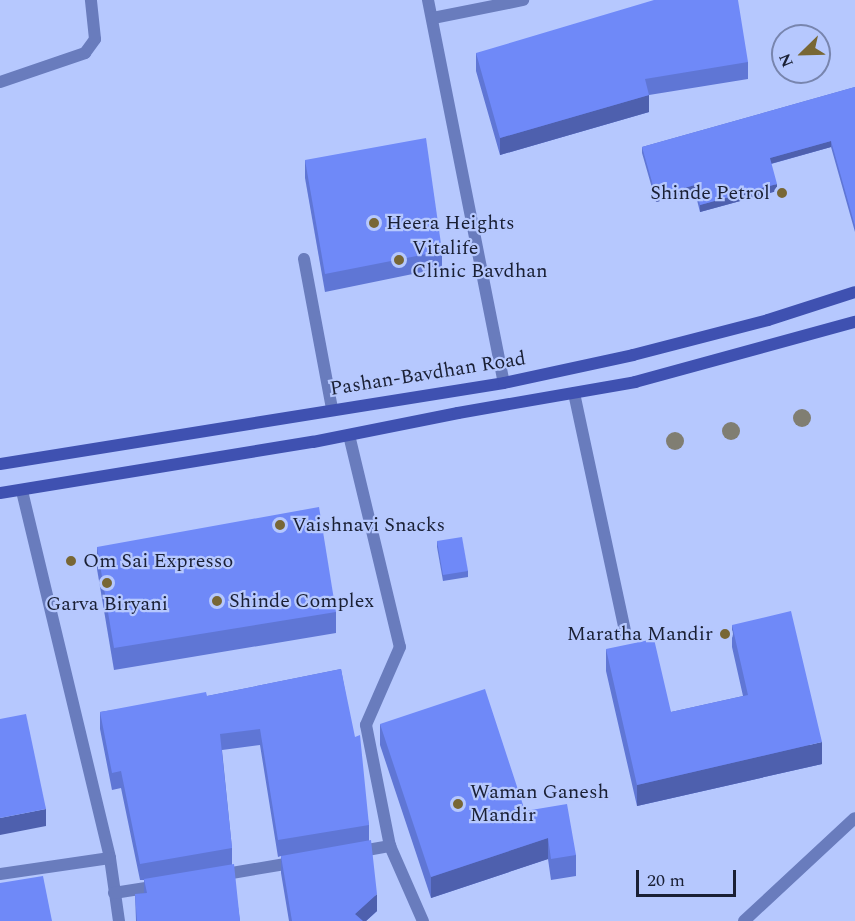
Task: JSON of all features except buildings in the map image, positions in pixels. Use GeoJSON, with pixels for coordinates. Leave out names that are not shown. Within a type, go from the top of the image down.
{"type":"FeatureCollection","features":[{"type":"Feature","properties":{"kind":"main road","name":"Pashan-Bavdhan Road"},"geometry":{"type":"LineString","coordinates":[[0,464],[504,383],[633,355],[768,320],[855,292]]}},
{"type":"Feature","properties":{"kind":"main road"},"geometry":{"type":"LineString","coordinates":[[0,493],[349,435],[636,382],[855,322]]}},
{"type":"Feature","properties":{"kind":"street"},"geometry":{"type":"LineString","coordinates":[[0,82],[85,53],[95,39],[91,0]]}},
{"type":"Feature","properties":{"kind":"street"},"geometry":{"type":"LineString","coordinates":[[428,0],[504,383]]}},
{"type":"Feature","properties":{"kind":"street"},"geometry":{"type":"LineString","coordinates":[[433,18],[523,0]]}},
{"type":"Feature","properties":{"kind":"street"},"geometry":{"type":"LineString","coordinates":[[304,259],[332,409]]}},
{"type":"Feature","properties":{"kind":"street"},"geometry":{"type":"LineString","coordinates":[[574,393],[626,635]]}},
{"type":"Feature","properties":{"kind":"street"},"geometry":{"type":"LineString","coordinates":[[349,435],[400,647],[366,725],[390,846],[423,921]]}},
{"type":"Feature","properties":{"kind":"street"},"geometry":{"type":"LineString","coordinates":[[22,491],[110,858],[119,921]]}},
{"type":"Feature","properties":{"kind":"street"},"geometry":{"type":"LineString","coordinates":[[744,921],[855,818]]}},
{"type":"Feature","properties":{"kind":"street"},"geometry":{"type":"LineString","coordinates":[[344,854],[390,846]]}},
{"type":"Feature","properties":{"kind":"street"},"geometry":{"type":"LineString","coordinates":[[0,874],[110,858]]}},
{"type":"Feature","properties":{"kind":"street"},"geometry":{"type":"LineString","coordinates":[[206,878],[310,860]]}},
{"type":"Feature","properties":{"kind":"street"},"geometry":{"type":"LineString","coordinates":[[114,893],[172,884]]}},
{"type":"Feature","properties":{"kind":"place","name":"Shinde Petrol"},"geometry":{"type":"Point","coordinates":[782,193]}},
{"type":"Feature","properties":{"kind":"place","name":"Heera Heights"},"geometry":{"type":"Point","coordinates":[374,223]}},
{"type":"Feature","properties":{"kind":"place","name":"Vitalife Clinic Bavdhan"},"geometry":{"type":"Point","coordinates":[399,260]}},
{"type":"Feature","properties":{"kind":"place","name":"Vaishnavi Snacks"},"geometry":{"type":"Point","coordinates":[280,525]}},
{"type":"Feature","properties":{"kind":"place","name":"Om Sai Expresso"},"geometry":{"type":"Point","coordinates":[71,561]}},
{"type":"Feature","properties":{"kind":"place","name":"Garva Biryani"},"geometry":{"type":"Point","coordinates":[107,583]}},
{"type":"Feature","properties":{"kind":"place","name":"Shinde Complex"},"geometry":{"type":"Point","coordinates":[217,601]}},
{"type":"Feature","properties":{"kind":"place","name":"Maratha Mandir"},"geometry":{"type":"Point","coordinates":[725,634]}},
{"type":"Feature","properties":{"kind":"place","name":"Waman Ganesh Mandir"},"geometry":{"type":"Point","coordinates":[458,804]}}]}
